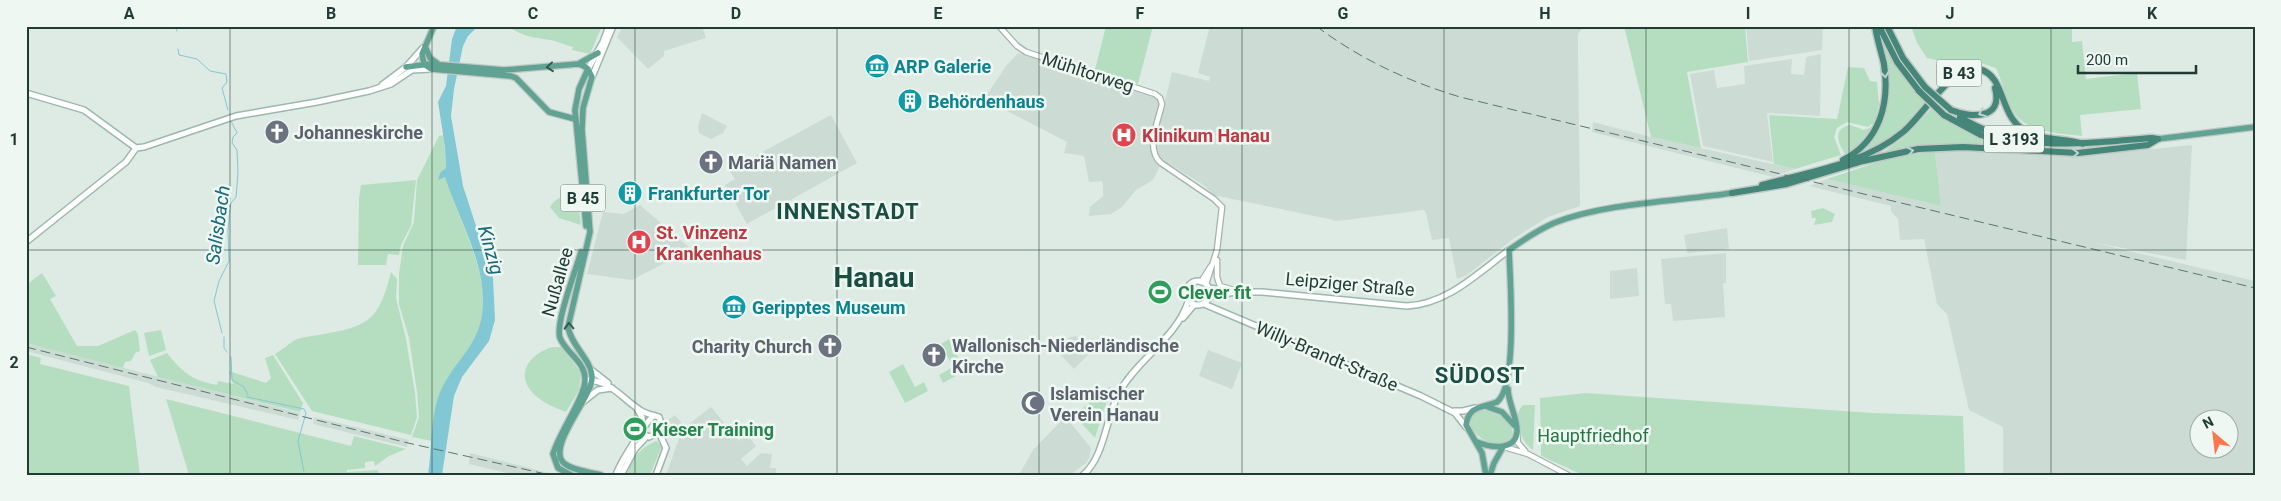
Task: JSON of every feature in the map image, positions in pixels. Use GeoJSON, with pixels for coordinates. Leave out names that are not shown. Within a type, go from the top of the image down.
{"type":"FeatureCollection","features":[{"type":"Feature","properties":{"kind":"highway","name":"L 3193"},"geometry":{"type":"LineString","coordinates":[[1877,26],[1897,62],[1944,115],[1980,135],[2032,151]]}},
{"type":"Feature","properties":{"kind":"highway"},"geometry":{"type":"LineString","coordinates":[[1831,166],[1860,148],[1873,134],[1882,117],[1886,97],[1886,80],[1877,26]]}},
{"type":"Feature","properties":{"kind":"highway","name":"L 3193"},"geometry":{"type":"LineString","coordinates":[[1887,26],[1903,58],[1922,89],[1976,126],[2009,138],[2059,145],[2083,144]]}},
{"type":"Feature","properties":{"kind":"highway","name":"B 43"},"geometry":{"type":"LineString","coordinates":[[1732,193],[1866,155],[1892,141],[1914,122],[1952,78],[1963,70],[1971,68],[1983,70],[1992,76],[1999,86],[2009,115],[2024,130],[2041,137],[2073,140],[2083,144],[2158,139]]}},
{"type":"Feature","properties":{"kind":"highway"},"geometry":{"type":"LineString","coordinates":[[1863,161],[1884,150],[1906,133],[1961,76],[1978,72],[1988,78],[1995,86],[1997,94],[1994,104],[1986,113],[1970,116],[1950,110]]}},
{"type":"Feature","properties":{"kind":"highway","name":"B 43"},"geometry":{"type":"LineString","coordinates":[[1732,193],[1787,184],[1863,161],[1907,151],[1940,147],[2075,153],[2118,150],[2148,145],[2158,139]]}},
{"type":"Feature","properties":{"kind":"main road"},"geometry":{"type":"LineString","coordinates":[[424,64],[422,57],[425,45],[434,26]]}},
{"type":"Feature","properties":{"kind":"main road"},"geometry":{"type":"LineString","coordinates":[[588,69],[598,53],[609,26]]}},
{"type":"Feature","properties":{"kind":"main road"},"geometry":{"type":"LineString","coordinates":[[592,77],[613,26]]}},
{"type":"Feature","properties":{"kind":"main road"},"geometry":{"type":"LineString","coordinates":[[425,45],[429,56],[436,66]]}},
{"type":"Feature","properties":{"kind":"main road"},"geometry":{"type":"LineString","coordinates":[[372,90],[406,67],[425,45]]}},
{"type":"Feature","properties":{"kind":"main road"},"geometry":{"type":"LineString","coordinates":[[470,70],[487,68],[523,69],[578,64],[598,53]]}},
{"type":"Feature","properties":{"kind":"main road"},"geometry":{"type":"LineString","coordinates":[[406,67],[424,64],[516,78],[549,112],[579,119]]}},
{"type":"Feature","properties":{"kind":"main road"},"geometry":{"type":"LineString","coordinates":[[578,64],[588,69],[592,77]]}},
{"type":"Feature","properties":{"kind":"main road"},"geometry":{"type":"LineString","coordinates":[[26,93],[84,110],[136,148],[236,116],[372,90],[391,84],[412,70],[436,66]]}},
{"type":"Feature","properties":{"kind":"main road"},"geometry":{"type":"LineString","coordinates":[[516,78],[517,74],[523,69]]}},
{"type":"Feature","properties":{"kind":"main road","name":"B 45"},"geometry":{"type":"LineString","coordinates":[[579,119],[577,97],[588,69]]}},
{"type":"Feature","properties":{"kind":"main road","name":"B 45"},"geometry":{"type":"LineString","coordinates":[[579,119],[592,77]]}},
{"type":"Feature","properties":{"kind":"main road","name":"Nußallee"},"geometry":{"type":"LineString","coordinates":[[571,475],[558,468],[553,456],[555,447],[589,380],[590,368],[572,342],[568,327],[590,232],[579,119]]}},
{"type":"Feature","properties":{"kind":"main road","name":"Nußallee"},"geometry":{"type":"LineString","coordinates":[[579,119],[587,230],[561,318],[559,336],[580,363],[589,380]]}},
{"type":"Feature","properties":{"kind":"main road","name":"B 43"},"geometry":{"type":"LineString","coordinates":[[2158,139],[2255,127]]}},
{"type":"Feature","properties":{"kind":"main road"},"geometry":{"type":"LineString","coordinates":[[26,242],[126,162],[136,148]]}},
{"type":"Feature","properties":{"kind":"main road","name":"Leipziger Straße"},"geometry":{"type":"LineString","coordinates":[[1207,300],[1238,291],[1287,293],[1407,306],[1422,305],[1449,294],[1525,238],[1553,224],[1587,213],[1732,193]]}},
{"type":"Feature","properties":{"kind":"main road"},"geometry":{"type":"LineString","coordinates":[[1490,475],[1503,447],[1514,439],[1517,431],[1509,402],[1508,382],[1511,334],[1508,250]]}},
{"type":"Feature","properties":{"kind":"main road"},"geometry":{"type":"LineString","coordinates":[[1194,305],[1188,302],[1185,293],[1188,286],[1194,282],[1205,284],[1213,290],[1238,291]]}},
{"type":"Feature","properties":{"kind":"main road"},"geometry":{"type":"LineString","coordinates":[[1083,475],[1096,458],[1110,411],[1121,389],[1194,305],[1207,300],[1205,284]]}},
{"type":"Feature","properties":{"kind":"main road","name":"Willy-Brandt-Straße"},"geometry":{"type":"LineString","coordinates":[[1207,300],[1222,311],[1449,410],[1462,419],[1467,428]]}},
{"type":"Feature","properties":{"kind":"main road"},"geometry":{"type":"LineString","coordinates":[[1177,323],[1188,302]]}},
{"type":"Feature","properties":{"kind":"main road"},"geometry":{"type":"LineString","coordinates":[[590,368],[637,408],[661,421],[654,435],[648,437],[635,450],[621,475]]}},
{"type":"Feature","properties":{"kind":"main road"},"geometry":{"type":"LineString","coordinates":[[601,475],[568,466],[560,458],[559,451],[563,439],[590,389],[589,380],[612,387]]}},
{"type":"Feature","properties":{"kind":"main road"},"geometry":{"type":"LineString","coordinates":[[1486,475],[1484,459],[1477,442],[1467,428],[1469,415],[1475,408],[1500,400],[1508,382]]}},
{"type":"Feature","properties":{"kind":"main road"},"geometry":{"type":"LineString","coordinates":[[584,401],[598,390],[612,387]]}},
{"type":"Feature","properties":{"kind":"main road"},"geometry":{"type":"LineString","coordinates":[[1483,406],[1502,412],[1517,431]]}},
{"type":"Feature","properties":{"kind":"main road"},"geometry":{"type":"LineString","coordinates":[[637,408],[642,417],[642,430],[648,437],[664,442]]}},
{"type":"Feature","properties":{"kind":"main road","name":"Willy-Brandt-Straße"},"geometry":{"type":"LineString","coordinates":[[1449,410],[1463,412],[1475,408]]}},
{"type":"Feature","properties":{"kind":"main road"},"geometry":{"type":"LineString","coordinates":[[616,475],[626,454],[650,418],[654,416]]}},
{"type":"Feature","properties":{"kind":"main road"},"geometry":{"type":"LineString","coordinates":[[656,475],[666,450],[658,430]]}},
{"type":"Feature","properties":{"kind":"main road"},"geometry":{"type":"LineString","coordinates":[[1477,442],[1493,447],[1503,447]]}},
{"type":"Feature","properties":{"kind":"street","name":"Mühltorweg"},"geometry":{"type":"LineString","coordinates":[[999,26],[1017,46],[1026,52],[1159,97],[1162,104],[1152,149],[1161,163],[1220,204],[1222,212],[1216,254]]}},
{"type":"Feature","properties":{"kind":"street"},"geometry":{"type":"LineString","coordinates":[[1205,284],[1216,254]]}},
{"type":"Feature","properties":{"kind":"street"},"geometry":{"type":"LineString","coordinates":[[1216,254],[1218,283],[1222,287],[1238,291]]}},
{"type":"Feature","properties":{"kind":"street"},"geometry":{"type":"LineString","coordinates":[[1517,431],[1519,444],[1528,454]]}},
{"type":"Feature","properties":{"kind":"street"},"geometry":{"type":"LineString","coordinates":[[1503,447],[1528,454],[1568,475]]}},
{"type":"Feature","properties":{"kind":"shaded area"},"geometry":{"type":"Polygon","coordinates":[[[623,26],[702,26],[706,38],[664,51],[664,56],[648,69],[617,37],[623,26]]]}},
{"type":"Feature","properties":{"kind":"shaded area"},"geometry":{"type":"Polygon","coordinates":[[[1210,26],[1584,26],[1578,34],[1580,206],[1548,217],[1513,239],[1467,275],[1457,279],[1449,238],[1432,240],[1424,210],[1338,221],[1213,195],[1205,186],[1163,160],[1153,180],[1136,190],[1122,207],[1111,214],[1089,216],[1090,207],[1103,196],[1103,185],[1102,181],[1089,182],[1084,156],[1064,153],[1067,142],[984,99],[1006,66],[1018,53],[1165,101],[1172,72],[1209,81],[1210,77],[1198,73],[1210,26]]]}},
{"type":"Feature","properties":{"kind":"shaded area"},"geometry":{"type":"Polygon","coordinates":[[[1746,26],[1823,26],[1822,50],[1749,61],[1746,26]]]}},
{"type":"Feature","properties":{"kind":"shaded area"},"geometry":{"type":"Polygon","coordinates":[[[1821,54],[1820,116],[1767,113],[1773,162],[1703,146],[1690,74],[1714,70],[1717,88],[1745,84],[1744,66],[1792,59],[1791,74],[1804,75],[1806,57],[1821,54]]]}},
{"type":"Feature","properties":{"kind":"shaded area"},"geometry":{"type":"Polygon","coordinates":[[[702,113],[727,126],[723,133],[711,139],[699,133],[698,126],[702,113]]]}},
{"type":"Feature","properties":{"kind":"shaded area"},"geometry":{"type":"Polygon","coordinates":[[[831,115],[857,163],[747,224],[725,185],[735,179],[729,170],[831,115]]]}},
{"type":"Feature","properties":{"kind":"shaded area"},"geometry":{"type":"Polygon","coordinates":[[[1593,122],[1795,169],[1773,177],[1592,132],[1593,122]]]}},
{"type":"Feature","properties":{"kind":"shaded area"},"geometry":{"type":"Polygon","coordinates":[[[2192,145],[2186,260],[2091,242],[2255,281],[2255,475],[2003,475],[2003,427],[1969,410],[1947,314],[1937,304],[1924,239],[1900,240],[1898,219],[1891,211],[1891,206],[1809,186],[1827,179],[1941,206],[1935,151],[1977,150],[2072,157],[2192,145]]]}},
{"type":"Feature","properties":{"kind":"shaded area","name":"St. Vinzenz Krankenhaus"},"geometry":{"type":"Polygon","coordinates":[[[640,205],[691,249],[632,280],[587,274],[603,212],[624,214],[640,205]]]}},
{"type":"Feature","properties":{"kind":"shaded area"},"geometry":{"type":"Polygon","coordinates":[[[1727,228],[1729,249],[1687,253],[1684,235],[1727,228]]]}},
{"type":"Feature","properties":{"kind":"shaded area"},"geometry":{"type":"Polygon","coordinates":[[[1726,253],[1726,283],[1723,283],[1725,317],[1673,321],[1671,304],[1665,304],[1661,259],[1726,253]]]}},
{"type":"Feature","properties":{"kind":"shaded area"},"geometry":{"type":"Polygon","coordinates":[[[1637,268],[1639,296],[1610,299],[1610,271],[1637,268]]]}},
{"type":"Feature","properties":{"kind":"shaded area"},"geometry":{"type":"Polygon","coordinates":[[[1076,336],[1090,353],[1074,369],[1058,352],[1070,341],[1068,339],[1076,336]]]}},
{"type":"Feature","properties":{"kind":"shaded area"},"geometry":{"type":"Polygon","coordinates":[[[26,343],[300,413],[298,420],[156,387],[148,383],[26,351],[26,343]]]}},
{"type":"Feature","properties":{"kind":"shaded area"},"geometry":{"type":"Polygon","coordinates":[[[1208,350],[1242,363],[1232,389],[1199,376],[1208,350]]]}},
{"type":"Feature","properties":{"kind":"shaded area"},"geometry":{"type":"Polygon","coordinates":[[[711,407],[739,441],[747,434],[756,446],[741,459],[747,466],[761,453],[772,454],[770,468],[776,468],[776,475],[666,475],[680,436],[668,420],[675,415],[685,427],[711,407]]]}},
{"type":"Feature","properties":{"kind":"shaded area"},"geometry":{"type":"Polygon","coordinates":[[[314,417],[409,440],[407,447],[313,424],[314,417]]]}},
{"type":"Feature","properties":{"kind":"shaded area"},"geometry":{"type":"Polygon","coordinates":[[[1062,420],[1069,421],[1091,448],[1089,459],[1086,463],[1070,475],[1019,475],[1033,450],[1062,420]]]}},
{"type":"Feature","properties":{"kind":"shaded area"},"geometry":{"type":"Polygon","coordinates":[[[470,453],[557,475],[515,475],[469,464],[470,453]]]}},
{"type":"Feature","properties":{"kind":"green space"},"geometry":{"type":"Polygon","coordinates":[[[508,26],[602,26],[590,54],[572,50],[573,47],[555,41],[523,34],[508,26]]]}},
{"type":"Feature","properties":{"kind":"green space"},"geometry":{"type":"Polygon","coordinates":[[[1106,26],[1153,26],[1138,84],[1095,70],[1106,26]]]}},
{"type":"Feature","properties":{"kind":"green space"},"geometry":{"type":"Polygon","coordinates":[[[1624,26],[1745,26],[1748,62],[1687,72],[1701,148],[1651,137],[1624,26]]]}},
{"type":"Feature","properties":{"kind":"green space"},"geometry":{"type":"Polygon","coordinates":[[[1911,26],[2072,26],[2072,42],[2082,41],[2086,79],[2137,73],[2141,109],[2080,115],[2082,136],[2033,127],[2018,117],[2012,109],[1996,68],[1974,61],[1956,65],[1927,58],[1917,43],[1911,26]]]}},
{"type":"Feature","properties":{"kind":"green space"},"geometry":{"type":"Polygon","coordinates":[[[1880,36],[1909,85],[1928,105],[1907,127],[1870,151],[1865,148],[1883,121],[1889,95],[1887,67],[1880,36]]]}},
{"type":"Feature","properties":{"kind":"green space"},"geometry":{"type":"Polygon","coordinates":[[[1848,67],[1864,68],[1870,81],[1877,82],[1879,104],[1875,122],[1868,127],[1847,122],[1837,128],[1834,137],[1841,155],[1795,169],[1774,164],[1769,115],[1837,119],[1848,67]]]}},
{"type":"Feature","properties":{"kind":"green space"},"geometry":{"type":"Polygon","coordinates":[[[1932,108],[1973,135],[2009,148],[1961,144],[1881,154],[1907,135],[1932,108]]]}},
{"type":"Feature","properties":{"kind":"green space"},"geometry":{"type":"Polygon","coordinates":[[[1850,125],[1864,130],[1872,127],[1858,146],[1845,154],[1838,137],[1844,127],[1850,125]]]}},
{"type":"Feature","properties":{"kind":"green space"},"geometry":{"type":"Polygon","coordinates":[[[444,135],[446,168],[438,179],[445,176],[475,256],[483,298],[482,318],[476,338],[448,377],[440,394],[432,441],[412,437],[419,417],[409,338],[399,304],[399,274],[403,246],[414,222],[417,180],[439,136],[444,135]]]}},
{"type":"Feature","properties":{"kind":"green space"},"geometry":{"type":"Polygon","coordinates":[[[1935,151],[1941,206],[1827,179],[1887,159],[1935,151]]]}},
{"type":"Feature","properties":{"kind":"green space"},"geometry":{"type":"Polygon","coordinates":[[[416,180],[411,226],[401,245],[399,255],[388,254],[386,265],[358,265],[359,198],[361,185],[416,180]]]}},
{"type":"Feature","properties":{"kind":"green space"},"geometry":{"type":"Polygon","coordinates":[[[577,193],[581,225],[559,218],[550,207],[558,199],[577,193]]]}},
{"type":"Feature","properties":{"kind":"green space"},"geometry":{"type":"Polygon","coordinates":[[[1823,208],[1835,214],[1832,222],[1814,225],[1816,218],[1812,218],[1811,211],[1823,208]]]}},
{"type":"Feature","properties":{"kind":"green space"},"geometry":{"type":"Polygon","coordinates":[[[391,272],[397,279],[396,298],[406,339],[415,393],[417,417],[411,435],[312,411],[275,354],[297,339],[352,328],[370,318],[382,300],[391,272]]]}},
{"type":"Feature","properties":{"kind":"green space"},"geometry":{"type":"Polygon","coordinates":[[[42,273],[56,296],[50,299],[77,346],[98,346],[135,330],[138,334],[140,351],[135,353],[131,361],[125,362],[123,368],[26,343],[26,285],[42,273]]]}},
{"type":"Feature","properties":{"kind":"green space"},"geometry":{"type":"Polygon","coordinates":[[[161,330],[166,350],[149,356],[144,333],[161,330]]]}},
{"type":"Feature","properties":{"kind":"green space"},"geometry":{"type":"Polygon","coordinates":[[[949,339],[965,371],[943,383],[939,375],[953,367],[941,344],[949,339]]]}},
{"type":"Feature","properties":{"kind":"green space"},"geometry":{"type":"Polygon","coordinates":[[[553,347],[562,347],[581,373],[579,390],[566,412],[538,398],[525,380],[527,366],[531,360],[537,354],[553,347]]]}},
{"type":"Feature","properties":{"kind":"green space"},"geometry":{"type":"Polygon","coordinates":[[[167,353],[189,375],[201,381],[217,385],[218,381],[233,384],[229,371],[266,383],[271,378],[265,358],[273,355],[303,403],[300,412],[158,377],[150,360],[167,353]]]}},
{"type":"Feature","properties":{"kind":"green space"},"geometry":{"type":"Polygon","coordinates":[[[26,354],[41,358],[40,364],[129,386],[140,475],[26,474],[26,354]]]}},
{"type":"Feature","properties":{"kind":"green space"},"geometry":{"type":"Polygon","coordinates":[[[903,364],[915,387],[924,382],[928,391],[905,403],[889,372],[903,364]]]}},
{"type":"Feature","properties":{"kind":"green space"},"geometry":{"type":"Polygon","coordinates":[[[1110,387],[1112,391],[1095,438],[1073,414],[1089,404],[1088,400],[1110,387]]]}},
{"type":"Feature","properties":{"kind":"green space","name":"Hauptfriedhof"},"geometry":{"type":"Polygon","coordinates":[[[1586,393],[1873,413],[1963,416],[1965,475],[1583,475],[1541,456],[1540,398],[1586,393]]]}},
{"type":"Feature","properties":{"kind":"green space"},"geometry":{"type":"Polygon","coordinates":[[[166,399],[351,446],[354,436],[406,449],[389,456],[375,466],[374,461],[365,462],[365,468],[347,470],[347,472],[378,470],[379,475],[189,475],[166,399]]]}},
{"type":"Feature","properties":{"kind":"green space"},"geometry":{"type":"Polygon","coordinates":[[[1523,405],[1535,405],[1533,450],[1521,436],[1519,429],[1519,410],[1523,405]]]}},
{"type":"Feature","properties":{"kind":"green space"},"geometry":{"type":"Polygon","coordinates":[[[1488,410],[1508,421],[1513,434],[1509,440],[1497,444],[1484,440],[1473,430],[1470,424],[1473,415],[1479,411],[1488,410]]]}},
{"type":"Feature","properties":{"kind":"green space"},"geometry":{"type":"Polygon","coordinates":[[[656,441],[662,446],[650,475],[627,474],[638,453],[656,441]]]}},
{"type":"Feature","properties":{"kind":"water"},"geometry":{"type":"Polygon","coordinates":[[[457,26],[478,26],[468,36],[463,46],[454,89],[451,116],[463,186],[493,278],[495,320],[489,341],[462,377],[454,396],[442,475],[428,475],[433,424],[439,395],[478,331],[483,304],[482,287],[475,255],[445,177],[438,180],[440,173],[446,168],[445,147],[438,102],[446,86],[452,39],[457,26]]]}},
{"type":"Feature","properties":{"kind":"waterway","name":"Salisbach"},"geometry":{"type":"LineString","coordinates":[[175,26],[177,31]]}},
{"type":"Feature","properties":{"kind":"waterway","name":"Salisbach"},"geometry":{"type":"LineString","coordinates":[[178,49],[179,55],[197,59],[210,71],[226,74],[227,82],[222,88],[228,110]]}},
{"type":"Feature","properties":{"kind":"waterway","name":"Salisbach"},"geometry":{"type":"LineString","coordinates":[[222,333],[214,301],[219,281],[229,261],[228,231],[230,209],[231,203],[236,197],[237,150],[232,143],[233,137],[237,133],[231,121]]}},
{"type":"Feature","properties":{"kind":"waterway","name":"Salisbach"},"geometry":{"type":"LineString","coordinates":[[224,337],[224,348],[227,352]]}},
{"type":"Feature","properties":{"kind":"waterway","name":"Salisbach"},"geometry":{"type":"LineString","coordinates":[[231,357],[232,380],[244,387],[248,395]]}},
{"type":"Feature","properties":{"kind":"waterway","name":"Salisbach"},"geometry":{"type":"LineString","coordinates":[[247,397],[304,409],[306,413],[298,441],[304,472]]}},
{"type":"Feature","properties":{"kind":"railway"},"geometry":{"type":"LineString","coordinates":[[1316,26],[1350,49],[1385,68],[1421,84],[1460,97],[2255,288]]}},
{"type":"Feature","properties":{"kind":"railway"},"geometry":{"type":"LineString","coordinates":[[26,347],[408,443],[550,475]]}},
{"type":"Feature","properties":{"kind":"place","name":"ARP Galerie"},"geometry":{"type":"Point","coordinates":[877,66]}},
{"type":"Feature","properties":{"kind":"place","name":"Behördenhaus"},"geometry":{"type":"Point","coordinates":[910,101]}},
{"type":"Feature","properties":{"kind":"place","name":"Johanneskirche"},"geometry":{"type":"Point","coordinates":[277,132]}},
{"type":"Feature","properties":{"kind":"place","name":"Klinikum Hanau"},"geometry":{"type":"Point","coordinates":[1124,135]}},
{"type":"Feature","properties":{"kind":"place","name":"Mariä Namen"},"geometry":{"type":"Point","coordinates":[711,162]}},
{"type":"Feature","properties":{"kind":"place","name":"Frankfurter Tor"},"geometry":{"type":"Point","coordinates":[630,193]}},
{"type":"Feature","properties":{"kind":"place","name":"St. Vinzenz Krankenhaus"},"geometry":{"type":"Point","coordinates":[639,242]}},
{"type":"Feature","properties":{"kind":"place","name":"Clever fit"},"geometry":{"type":"Point","coordinates":[1160,292]}},
{"type":"Feature","properties":{"kind":"place","name":"Geripptes Museum"},"geometry":{"type":"Point","coordinates":[734,307]}},
{"type":"Feature","properties":{"kind":"place","name":"Charity Church"},"geometry":{"type":"Point","coordinates":[830,346]}},
{"type":"Feature","properties":{"kind":"place","name":"Wallonisch-Niederländische Kirche"},"geometry":{"type":"Point","coordinates":[934,355]}},
{"type":"Feature","properties":{"kind":"place","name":"Islamischer Verein Hanau"},"geometry":{"type":"Point","coordinates":[1033,403]}},
{"type":"Feature","properties":{"kind":"place","name":"Kieser Training"},"geometry":{"type":"Point","coordinates":[635,429]}},
{"type":"Feature","properties":{"kind":"district","name":"INNENSTADT"},"geometry":{"type":"Point","coordinates":[848,211]}},
{"type":"Feature","properties":{"kind":"district","name":"Hanau"},"geometry":{"type":"Point","coordinates":[874,277]}},
{"type":"Feature","properties":{"kind":"district","name":"SÜDOST"},"geometry":{"type":"Point","coordinates":[1480,375]}},
{"type":"Feature","properties":{"kind":"water label","name":"Kinzig"},"geometry":{"type":"Point","coordinates":[491,250]}}]}
